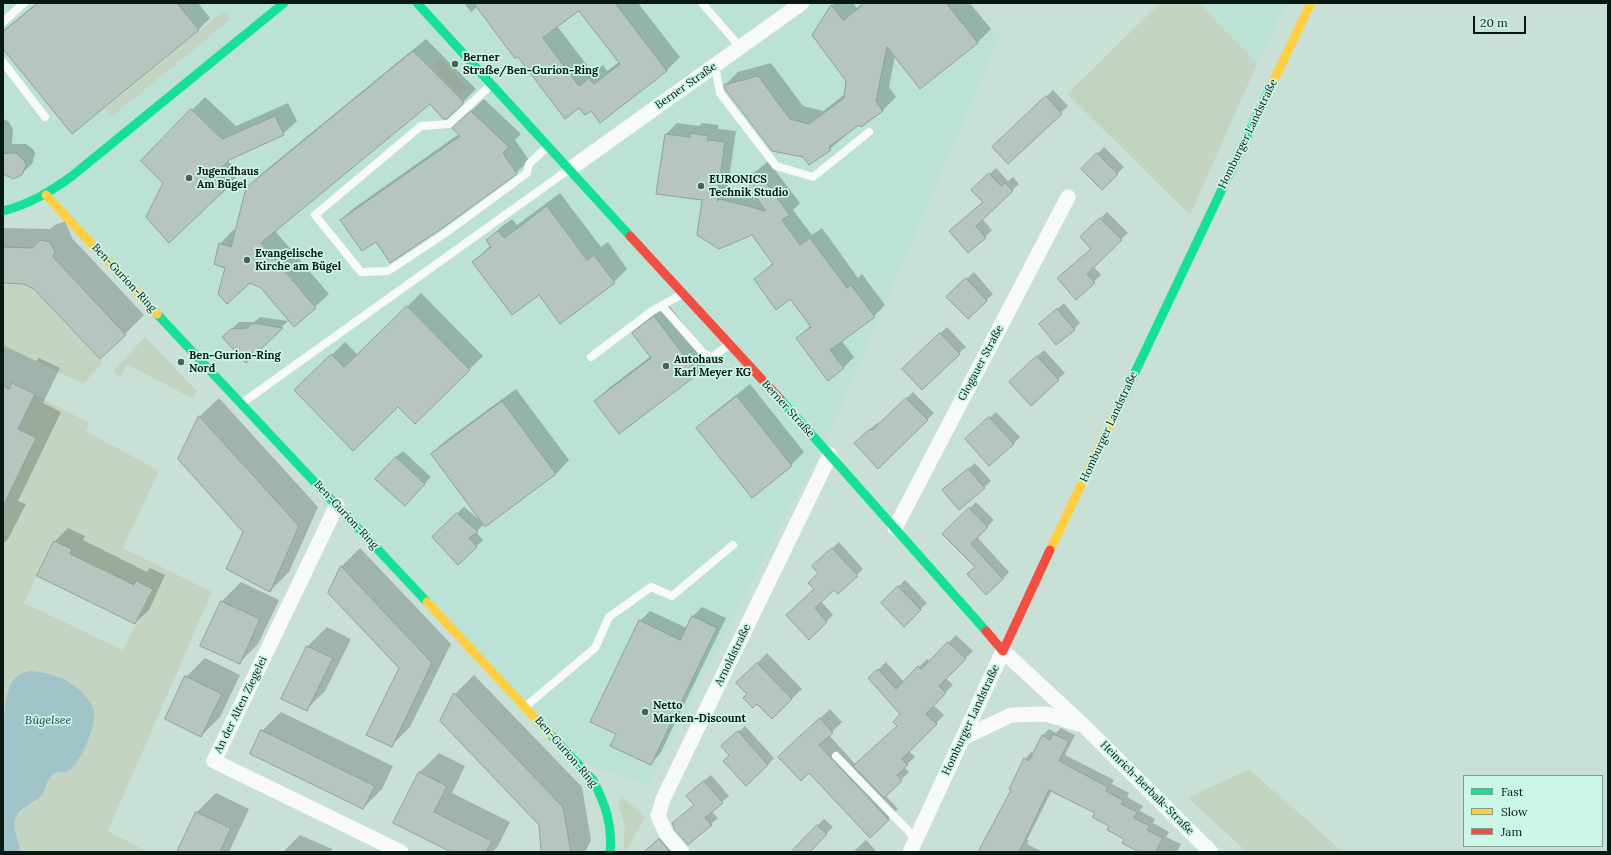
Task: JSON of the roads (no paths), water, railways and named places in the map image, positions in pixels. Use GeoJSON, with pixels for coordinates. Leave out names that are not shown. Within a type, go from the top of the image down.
{"type":"FeatureCollection","features":[{"type":"Feature","properties":{"kind":"street"},"geometry":{"type":"LineString","coordinates":[[3,211],[26,206],[46,195],[284,3]]}},
{"type":"Feature","properties":{"kind":"street","name":"Berner Straße"},"geometry":{"type":"LineString","coordinates":[[417,3],[730,344],[1003,651]]}},
{"type":"Feature","properties":{"kind":"street","name":"Berner Straße"},"geometry":{"type":"LineString","coordinates":[[570,168],[802,3]]}},
{"type":"Feature","properties":{"kind":"street","name":"Homburger Landstraße"},"geometry":{"type":"LineString","coordinates":[[913,845],[1200,233],[1311,3]]}},
{"type":"Feature","properties":{"kind":"street","name":"Ben-Gurion-Ring"},"geometry":{"type":"LineString","coordinates":[[46,195],[593,780],[606,803],[612,823],[610,852]]}},
{"type":"Feature","properties":{"kind":"street","name":"Glogauer Straße"},"geometry":{"type":"LineString","coordinates":[[895,528],[1068,197]]}},
{"type":"Feature","properties":{"kind":"street","name":"Arnoldstraße"},"geometry":{"type":"LineString","coordinates":[[682,852],[666,835],[658,816],[663,799],[830,455]]}},
{"type":"Feature","properties":{"kind":"street","name":"An der Alten Ziegelei"},"geometry":{"type":"LineString","coordinates":[[337,505],[214,761],[401,852]]}},
{"type":"Feature","properties":{"kind":"street","name":"Heinrich-Berbalk-Straße"},"geometry":{"type":"LineString","coordinates":[[1003,651],[1083,725],[1211,852]]}},
{"type":"Feature","properties":{"kind":"street","name":"Heinrich-Berbalk-Straße"},"geometry":{"type":"LineString","coordinates":[[963,738],[1011,715],[1046,714],[1083,725]]}},
{"type":"Feature","properties":{"kind":"lane"},"geometry":{"type":"LineString","coordinates":[[3,22],[24,3]]}},
{"type":"Feature","properties":{"kind":"lane"},"geometry":{"type":"LineString","coordinates":[[702,3],[740,47]]}},
{"type":"Feature","properties":{"kind":"lane"},"geometry":{"type":"LineString","coordinates":[[3,62],[45,117]]}},
{"type":"Feature","properties":{"kind":"lane"},"geometry":{"type":"LineString","coordinates":[[715,65],[720,93],[776,166],[813,177],[869,132]]}},
{"type":"Feature","properties":{"kind":"lane"},"geometry":{"type":"LineString","coordinates":[[492,84],[449,124],[421,126],[315,215],[361,272],[388,271],[444,234],[527,173],[529,164],[548,145]]}},
{"type":"Feature","properties":{"kind":"lane"},"geometry":{"type":"LineString","coordinates":[[242,403],[570,168]]}},
{"type":"Feature","properties":{"kind":"lane"},"geometry":{"type":"LineString","coordinates":[[590,357],[683,293]]}},
{"type":"Feature","properties":{"kind":"lane"},"geometry":{"type":"LineString","coordinates":[[662,306],[704,354],[712,357],[730,344]]}},
{"type":"Feature","properties":{"kind":"lane"},"geometry":{"type":"LineString","coordinates":[[525,706],[595,648],[609,617],[650,587],[672,596],[733,545]]}},
{"type":"Feature","properties":{"kind":"lane"},"geometry":{"type":"LineString","coordinates":[[836,756],[913,845]]}},
{"type":"Feature","properties":{"kind":"water","name":"Bügelsee"},"geometry":{"type":"Polygon","coordinates":[[[28,671],[51,674],[73,685],[80,690],[91,703],[94,718],[87,743],[74,766],[68,771],[53,774],[49,778],[42,795],[20,811],[16,817],[15,831],[20,852],[3,852],[3,732],[5,706],[11,683],[18,675],[28,671]]]}},
{"type":"Feature","properties":{"kind":"place","name":"Berner Straße/Ben-Gurion-Ring"},"geometry":{"type":"Point","coordinates":[455,64]}},
{"type":"Feature","properties":{"kind":"place","name":"Jugendhaus Am Bügel"},"geometry":{"type":"Point","coordinates":[189,178]}},
{"type":"Feature","properties":{"kind":"place","name":"EURONICS Technik Studio"},"geometry":{"type":"Point","coordinates":[701,186]}},
{"type":"Feature","properties":{"kind":"place","name":"Evangelische Kirche am Bügel"},"geometry":{"type":"Point","coordinates":[247,260]}},
{"type":"Feature","properties":{"kind":"place","name":"Ben-Gurion-Ring Nord"},"geometry":{"type":"Point","coordinates":[181,362]}},
{"type":"Feature","properties":{"kind":"place","name":"Autohaus Karl Meyer KG"},"geometry":{"type":"Point","coordinates":[666,366]}},
{"type":"Feature","properties":{"kind":"place","name":"Netto Marken-Discount"},"geometry":{"type":"Point","coordinates":[645,712]}}]}
